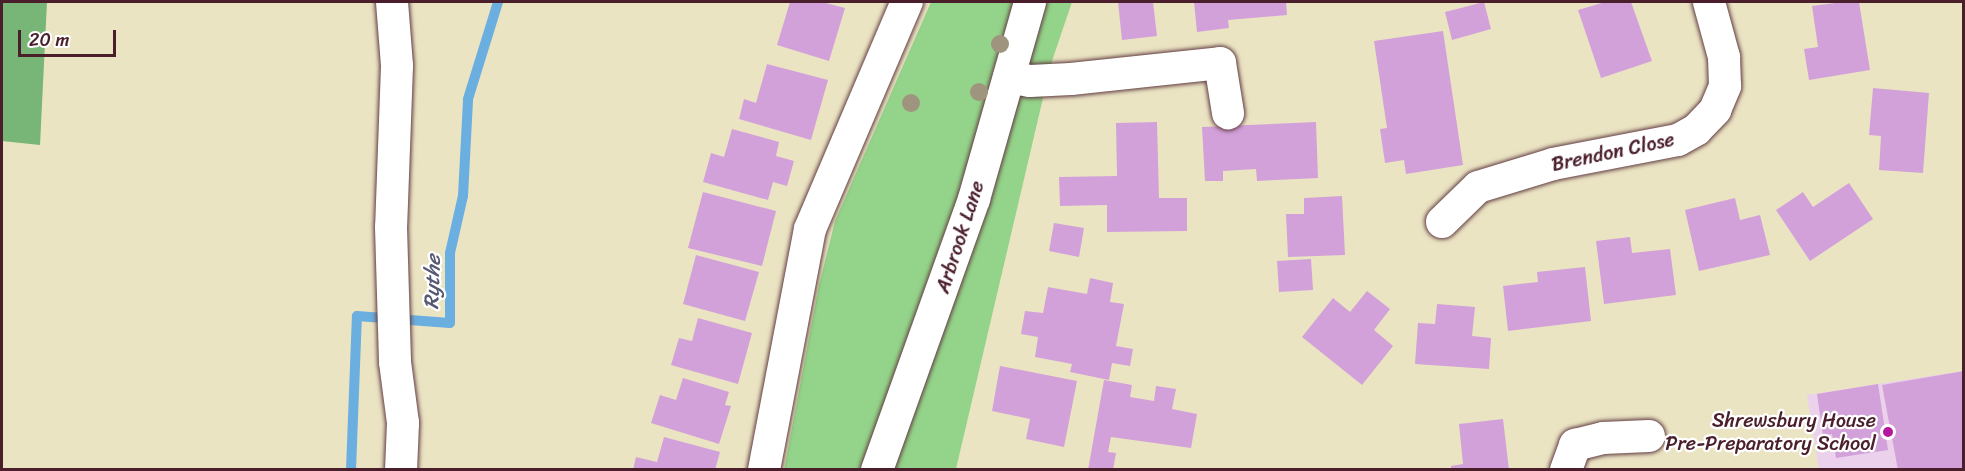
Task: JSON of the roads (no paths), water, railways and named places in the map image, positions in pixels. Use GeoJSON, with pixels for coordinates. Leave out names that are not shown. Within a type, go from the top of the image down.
{"type":"FeatureCollection","features":[{"type":"Feature","properties":{"kind":"street"},"geometry":{"type":"LineString","coordinates":[[392,2],[397,66],[391,227],[395,341],[403,423],[401,470]]}},
{"type":"Feature","properties":{"kind":"street"},"geometry":{"type":"LineString","coordinates":[[764,470],[810,229],[907,2]]}},
{"type":"Feature","properties":{"kind":"street","name":"Arbrook Lane"},"geometry":{"type":"LineString","coordinates":[[877,470],[970,210],[1030,2]]}},
{"type":"Feature","properties":{"kind":"street","name":"Brendon Close"},"geometry":{"type":"LineString","coordinates":[[1442,222],[1478,187],[1553,164],[1678,140],[1696,130],[1715,110],[1725,86],[1724,57],[1709,2]]}},
{"type":"Feature","properties":{"kind":"street"},"geometry":{"type":"LineString","coordinates":[[1009,77],[1030,81],[1071,79],[1220,63],[1228,113]]}},
{"type":"Feature","properties":{"kind":"street"},"geometry":{"type":"LineString","coordinates":[[1566,470],[1575,445],[1603,438],[1649,436]]}},
{"type":"Feature","properties":{"kind":"waterway","name":"Rythe"},"geometry":{"type":"LineString","coordinates":[[351,470],[357,316],[450,323],[450,253],[463,196],[468,99],[498,2]]}},
{"type":"Feature","properties":{"kind":"place","name":"Shrewsbury House Pre-Preparatory School"},"geometry":{"type":"Point","coordinates":[1888,432]}}]}
